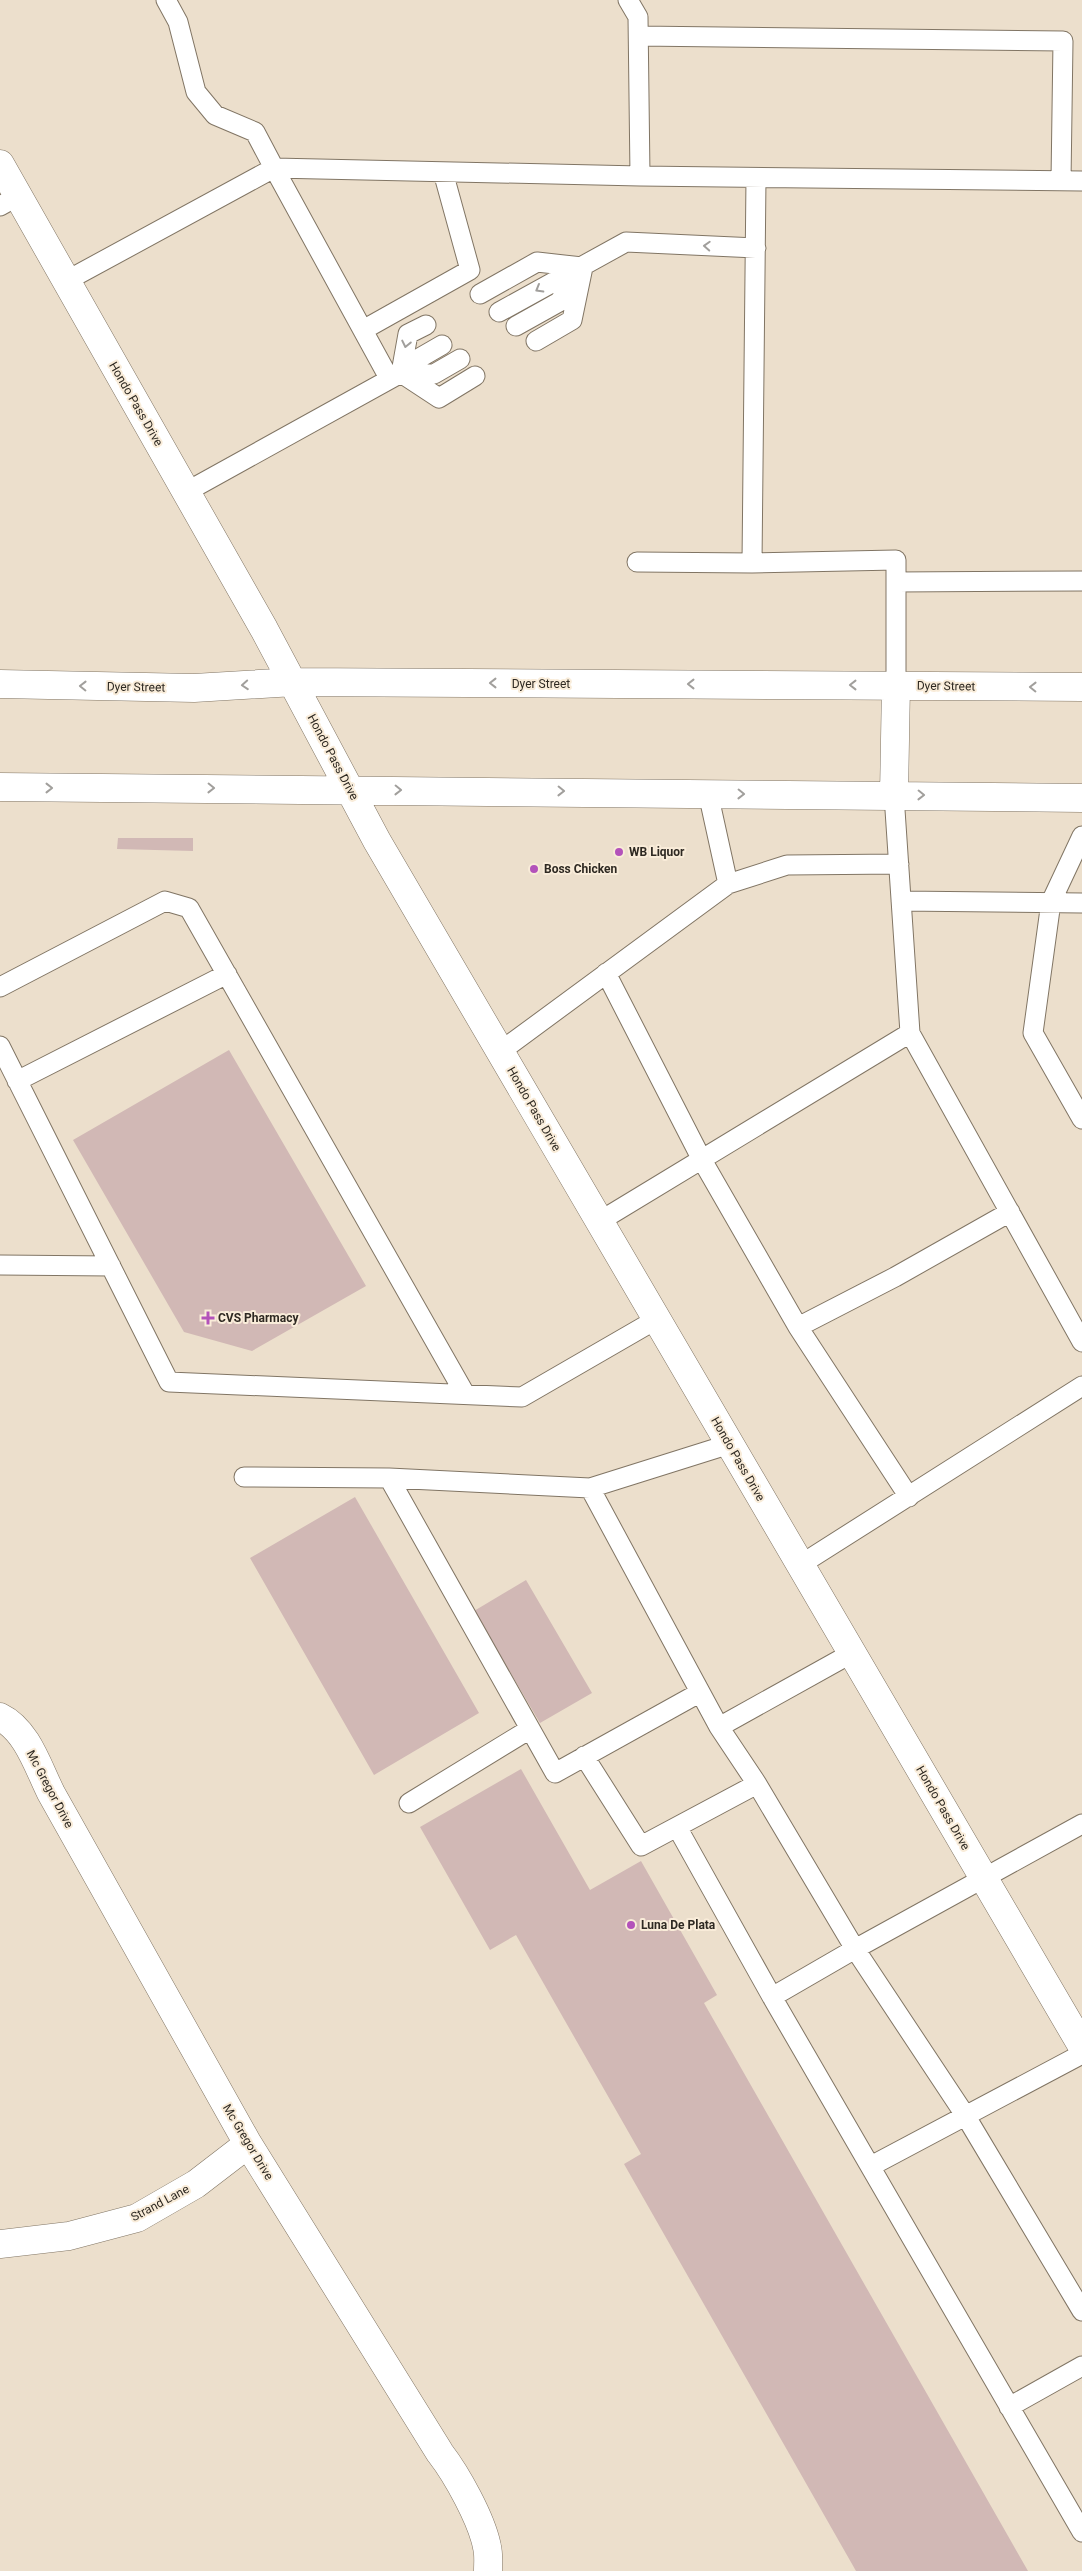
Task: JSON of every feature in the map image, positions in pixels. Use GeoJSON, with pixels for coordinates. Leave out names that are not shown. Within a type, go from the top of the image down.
{"type":"FeatureCollection","features":[{"type":"Feature","properties":{"kind":"main road","name":"Hondo Pass Drive"},"geometry":{"type":"LineString","coordinates":[[0,164],[9,201],[66,281],[294,682],[350,789],[600,1222],[1082,2046]]}},
{"type":"Feature","properties":{"kind":"main road","name":"Dyer Street"},"geometry":{"type":"LineString","coordinates":[[0,684],[194,688],[294,682],[1082,687]]}},
{"type":"Feature","properties":{"kind":"main road"},"geometry":{"type":"LineString","coordinates":[[894,795],[896,686]]}},
{"type":"Feature","properties":{"kind":"main road"},"geometry":{"type":"LineString","coordinates":[[0,787],[350,789],[1082,798]]}},
{"type":"Feature","properties":{"kind":"main road","name":"Mc Gregor Drive"},"geometry":{"type":"LineString","coordinates":[[0,1717],[9,1721],[25,1740],[51,1793],[248,2144],[469,2498],[487,2547],[488,2571]]}},
{"type":"Feature","properties":{"kind":"main road","name":"Strand Lane"},"geometry":{"type":"LineString","coordinates":[[0,2244],[69,2236],[137,2218],[196,2184],[248,2144]]}},
{"type":"Feature","properties":{"kind":"lane"},"geometry":{"type":"LineString","coordinates":[[166,0],[178,22],[196,92],[215,115],[255,132],[363,330],[395,375],[439,398],[476,376]]}},
{"type":"Feature","properties":{"kind":"lane"},"geometry":{"type":"LineString","coordinates":[[628,0],[638,17],[640,176]]}},
{"type":"Feature","properties":{"kind":"lane"},"geometry":{"type":"LineString","coordinates":[[639,36],[1063,41],[1062,181]]}},
{"type":"Feature","properties":{"kind":"lane"},"geometry":{"type":"LineString","coordinates":[[66,281],[274,168],[756,178],[1082,181]]}},
{"type":"Feature","properties":{"kind":"lane"},"geometry":{"type":"LineString","coordinates":[[363,330],[470,270],[443,172]]}},
{"type":"Feature","properties":{"kind":"lane"},"geometry":{"type":"LineString","coordinates":[[752,563],[756,178]]}},
{"type":"Feature","properties":{"kind":"lane"},"geometry":{"type":"LineString","coordinates":[[499,312],[548,283],[583,267],[626,242],[756,248]]}},
{"type":"Feature","properties":{"kind":"lane"},"geometry":{"type":"LineString","coordinates":[[480,294],[537,262],[583,267]]}},
{"type":"Feature","properties":{"kind":"lane"},"geometry":{"type":"LineString","coordinates":[[516,326],[558,302],[583,267]]}},
{"type":"Feature","properties":{"kind":"lane"},"geometry":{"type":"LineString","coordinates":[[536,341],[572,320],[583,267]]}},
{"type":"Feature","properties":{"kind":"lane"},"geometry":{"type":"LineString","coordinates":[[395,375],[408,334],[426,325]]}},
{"type":"Feature","properties":{"kind":"lane"},"geometry":{"type":"LineString","coordinates":[[186,492],[395,375],[442,345]]}},
{"type":"Feature","properties":{"kind":"lane"},"geometry":{"type":"LineString","coordinates":[[395,375],[434,374],[460,359]]}},
{"type":"Feature","properties":{"kind":"lane"},"geometry":{"type":"LineString","coordinates":[[637,562],[752,563],[896,560],[896,686]]}},
{"type":"Feature","properties":{"kind":"lane"},"geometry":{"type":"LineString","coordinates":[[896,582],[1082,581]]}},
{"type":"Feature","properties":{"kind":"lane"},"geometry":{"type":"LineString","coordinates":[[708,793],[728,884]]}},
{"type":"Feature","properties":{"kind":"lane"},"geometry":{"type":"LineString","coordinates":[[894,795],[910,1033],[1082,1342]]}},
{"type":"Feature","properties":{"kind":"lane"},"geometry":{"type":"LineString","coordinates":[[1082,836],[1051,902],[1033,1033],[1082,1119]]}},
{"type":"Feature","properties":{"kind":"lane"},"geometry":{"type":"LineString","coordinates":[[501,1051],[728,884],[787,865],[899,864]]}},
{"type":"Feature","properties":{"kind":"lane"},"geometry":{"type":"LineString","coordinates":[[901,900],[1082,903]]}},
{"type":"Feature","properties":{"kind":"lane"},"geometry":{"type":"LineString","coordinates":[[0,987],[165,901],[189,908],[465,1394]]}},
{"type":"Feature","properties":{"kind":"lane"},"geometry":{"type":"LineString","coordinates":[[606,973],[702,1160],[798,1327],[909,1497]]}},
{"type":"Feature","properties":{"kind":"lane"},"geometry":{"type":"LineString","coordinates":[[18,1081],[227,974]]}},
{"type":"Feature","properties":{"kind":"lane"},"geometry":{"type":"LineString","coordinates":[[600,1222],[910,1033]]}},
{"type":"Feature","properties":{"kind":"lane"},"geometry":{"type":"LineString","coordinates":[[0,1046],[170,1382],[522,1397],[657,1319]]}},
{"type":"Feature","properties":{"kind":"lane"},"geometry":{"type":"LineString","coordinates":[[798,1327],[1010,1212]]}},
{"type":"Feature","properties":{"kind":"lane"},"geometry":{"type":"LineString","coordinates":[[0,1265],[111,1266]]}},
{"type":"Feature","properties":{"kind":"lane"},"geometry":{"type":"LineString","coordinates":[[800,1564],[909,1497],[1082,1386]]}},
{"type":"Feature","properties":{"kind":"lane"},"geometry":{"type":"LineString","coordinates":[[244,1477],[389,1478],[590,1488],[730,1444]]}},
{"type":"Feature","properties":{"kind":"lane"},"geometry":{"type":"LineString","coordinates":[[389,1478],[555,1773],[699,1693]]}},
{"type":"Feature","properties":{"kind":"lane"},"geometry":{"type":"LineString","coordinates":[[590,1488],[719,1727],[757,1784],[855,1948],[965,2115],[1082,2311]]}},
{"type":"Feature","properties":{"kind":"lane"},"geometry":{"type":"LineString","coordinates":[[719,1727],[852,1653]]}},
{"type":"Feature","properties":{"kind":"lane"},"geometry":{"type":"LineString","coordinates":[[409,1803],[530,1729]]}},
{"type":"Feature","properties":{"kind":"lane"},"geometry":{"type":"LineString","coordinates":[[584,1756],[641,1846],[757,1784]]}},
{"type":"Feature","properties":{"kind":"lane"},"geometry":{"type":"LineString","coordinates":[[772,1996],[855,1948],[1082,1824]]}},
{"type":"Feature","properties":{"kind":"lane"},"geometry":{"type":"LineString","coordinates":[[677,1827],[772,1996],[1082,2532]]}},
{"type":"Feature","properties":{"kind":"lane"},"geometry":{"type":"LineString","coordinates":[[871,2166],[1082,2054]]}},
{"type":"Feature","properties":{"kind":"lane"},"geometry":{"type":"LineString","coordinates":[[1009,2407],[1082,2366]]}},
{"type":"Feature","properties":{"kind":"building"},"geometry":{"type":"Polygon","coordinates":[[[118,838],[193,838],[193,851],[117,849],[118,838]]]}},
{"type":"Feature","properties":{"kind":"building","name":"CVS Pharmacy"},"geometry":{"type":"Polygon","coordinates":[[[229,1050],[366,1286],[252,1351],[184,1332],[73,1140],[229,1050]]]}},
{"type":"Feature","properties":{"kind":"building"},"geometry":{"type":"Polygon","coordinates":[[[355,1497],[479,1713],[374,1775],[250,1558],[355,1497]]]}},
{"type":"Feature","properties":{"kind":"building"},"geometry":{"type":"Polygon","coordinates":[[[526,1580],[592,1693],[540,1723],[474,1611],[526,1580]]]}},
{"type":"Feature","properties":{"kind":"building"},"geometry":{"type":"Polygon","coordinates":[[[521,1769],[590,1890],[641,1861],[717,1995],[704,2003],[1028,2571],[856,2571],[624,2164],[641,2154],[516,1935],[490,1950],[420,1827],[521,1769]]]}},
{"type":"Feature","properties":{"kind":"place","name":"WB Liquor"},"geometry":{"type":"Point","coordinates":[619,852]}},
{"type":"Feature","properties":{"kind":"place","name":"Boss Chicken"},"geometry":{"type":"Point","coordinates":[534,869]}},
{"type":"Feature","properties":{"kind":"place","name":"CVS Pharmacy"},"geometry":{"type":"Point","coordinates":[208,1318]}},
{"type":"Feature","properties":{"kind":"place","name":"Luna De Plata"},"geometry":{"type":"Point","coordinates":[631,1925]}}]}
